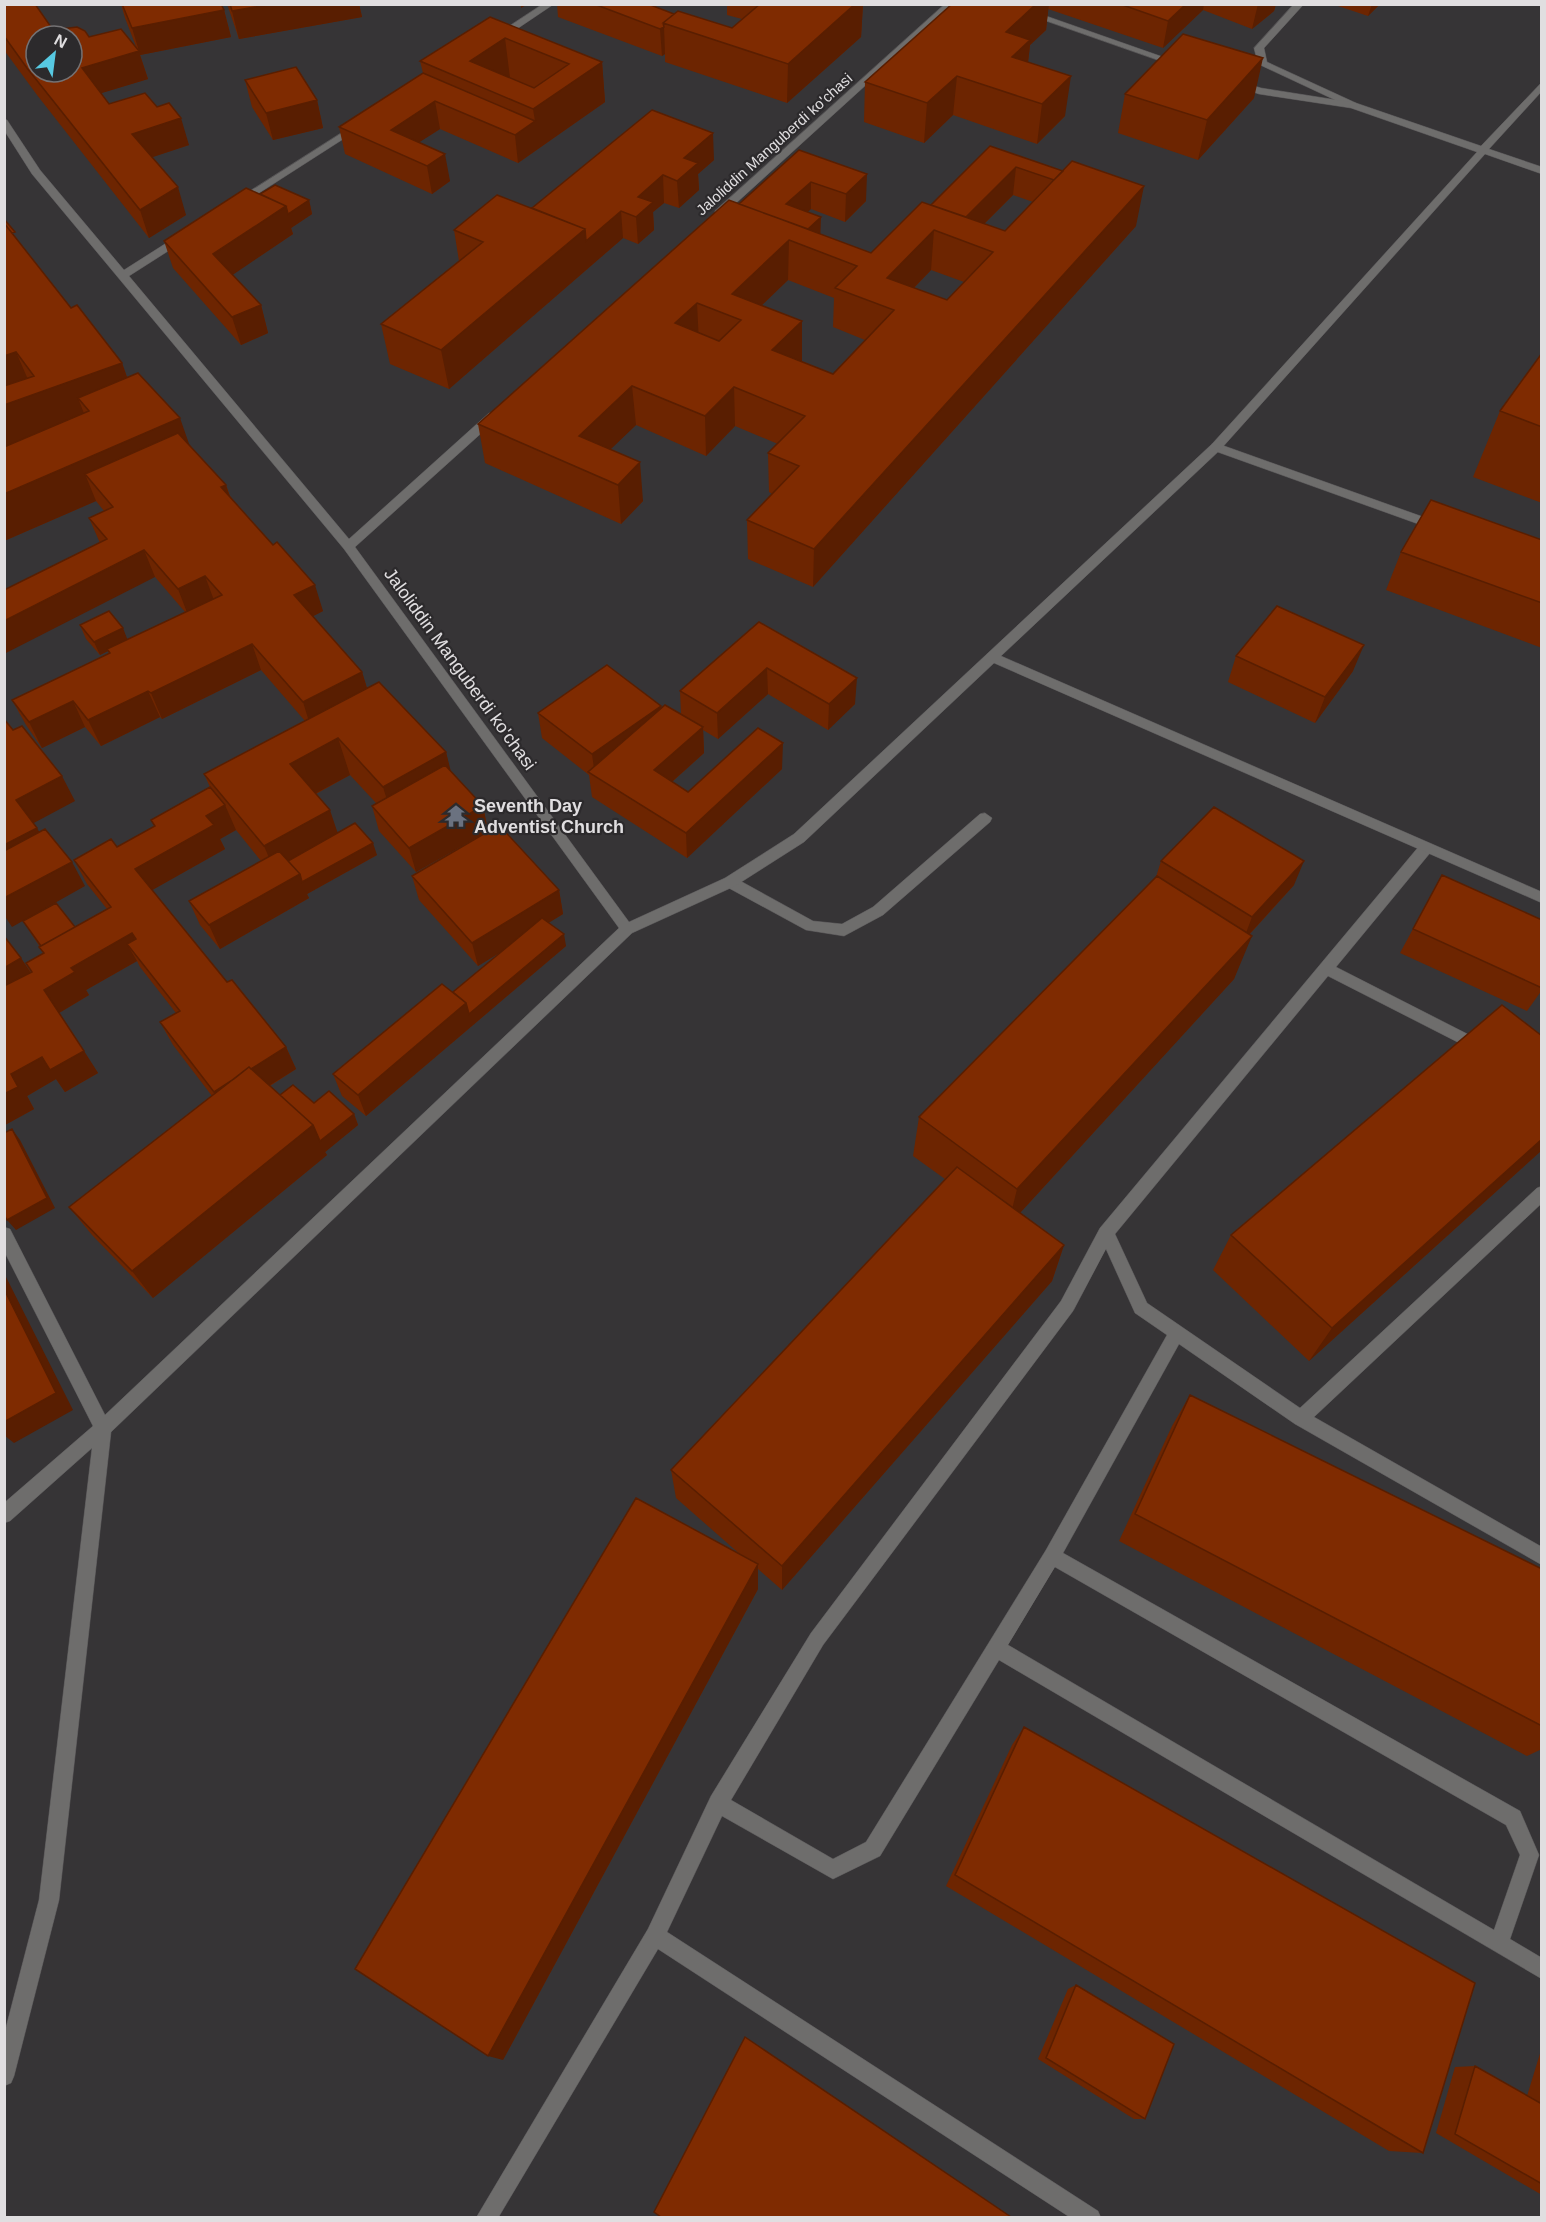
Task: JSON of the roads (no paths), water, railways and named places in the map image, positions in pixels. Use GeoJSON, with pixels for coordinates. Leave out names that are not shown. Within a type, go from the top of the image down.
{"type":"FeatureCollection","features":[{"type":"Feature","properties":{"kind":"street"},"geometry":{"type":"LineString","coordinates":[[490,42],[550,4]]}},
{"type":"Feature","properties":{"kind":"street","name":"Jaloliddin Manguberdi ko'chasi"},"geometry":{"type":"LineString","coordinates":[[712,220],[951,4]]}},
{"type":"Feature","properties":{"kind":"street"},"geometry":{"type":"LineString","coordinates":[[1002,4],[1193,69]]}},
{"type":"Feature","properties":{"kind":"street"},"geometry":{"type":"LineString","coordinates":[[1300,4],[1259,48],[1263,64],[1353,105],[1542,171]]}},
{"type":"Feature","properties":{"kind":"street"},"geometry":{"type":"LineString","coordinates":[[1226,80],[1259,91],[1353,105]]}},
{"type":"Feature","properties":{"kind":"street"},"geometry":{"type":"LineString","coordinates":[[4,1515],[103,1428],[627,929],[730,882],[799,838],[1216,447],[1542,85]]}},
{"type":"Feature","properties":{"kind":"street"},"geometry":{"type":"LineString","coordinates":[[231,207],[371,118]]}},
{"type":"Feature","properties":{"kind":"street","name":"Jaloliddin Manguberdi ko'chasi"},"geometry":{"type":"LineString","coordinates":[[4,122],[36,172],[348,546],[627,929]]}},
{"type":"Feature","properties":{"kind":"street"},"geometry":{"type":"LineString","coordinates":[[122,276],[191,232]]}},
{"type":"Feature","properties":{"kind":"street"},"geometry":{"type":"LineString","coordinates":[[348,546],[499,411]]}},
{"type":"Feature","properties":{"kind":"street"},"geometry":{"type":"LineString","coordinates":[[1216,447],[1452,531]]}},
{"type":"Feature","properties":{"kind":"street"},"geometry":{"type":"LineString","coordinates":[[992,657],[1425,849],[1542,898]]}},
{"type":"Feature","properties":{"kind":"street"},"geometry":{"type":"LineString","coordinates":[[730,882],[811,926],[844,930],[878,911],[985,818]]}},
{"type":"Feature","properties":{"kind":"street"},"geometry":{"type":"LineString","coordinates":[[486,2217],[655,1936],[718,1803],[817,1639],[1067,1306],[1106,1233],[1425,849]]}},
{"type":"Feature","properties":{"kind":"street"},"geometry":{"type":"LineString","coordinates":[[1325,968],[1490,1052]]}},
{"type":"Feature","properties":{"kind":"street"},"geometry":{"type":"LineString","coordinates":[[1300,1418],[1542,1193]]}},
{"type":"Feature","properties":{"kind":"street"},"geometry":{"type":"LineString","coordinates":[[1106,1233],[1141,1308],[1300,1418],[1542,1557]]}},
{"type":"Feature","properties":{"kind":"street"},"geometry":{"type":"LineString","coordinates":[[4,1234],[103,1428],[49,1900],[4,2076]]}},
{"type":"Feature","properties":{"kind":"street"},"geometry":{"type":"LineString","coordinates":[[718,1803],[833,1869],[873,1850],[1052,1556],[1177,1332]]}},
{"type":"Feature","properties":{"kind":"street"},"geometry":{"type":"LineString","coordinates":[[1052,1556],[1513,1818],[1530,1855],[1499,1944]]}},
{"type":"Feature","properties":{"kind":"street"},"geometry":{"type":"LineString","coordinates":[[995,1648],[1542,1970]]}},
{"type":"Feature","properties":{"kind":"street"},"geometry":{"type":"LineString","coordinates":[[655,1936],[1091,2217]]}},
{"type":"Feature","properties":{"kind":"place","name":"Seventh Day Adventist Church"},"geometry":{"type":"Point","coordinates":[456,816]}}]}
